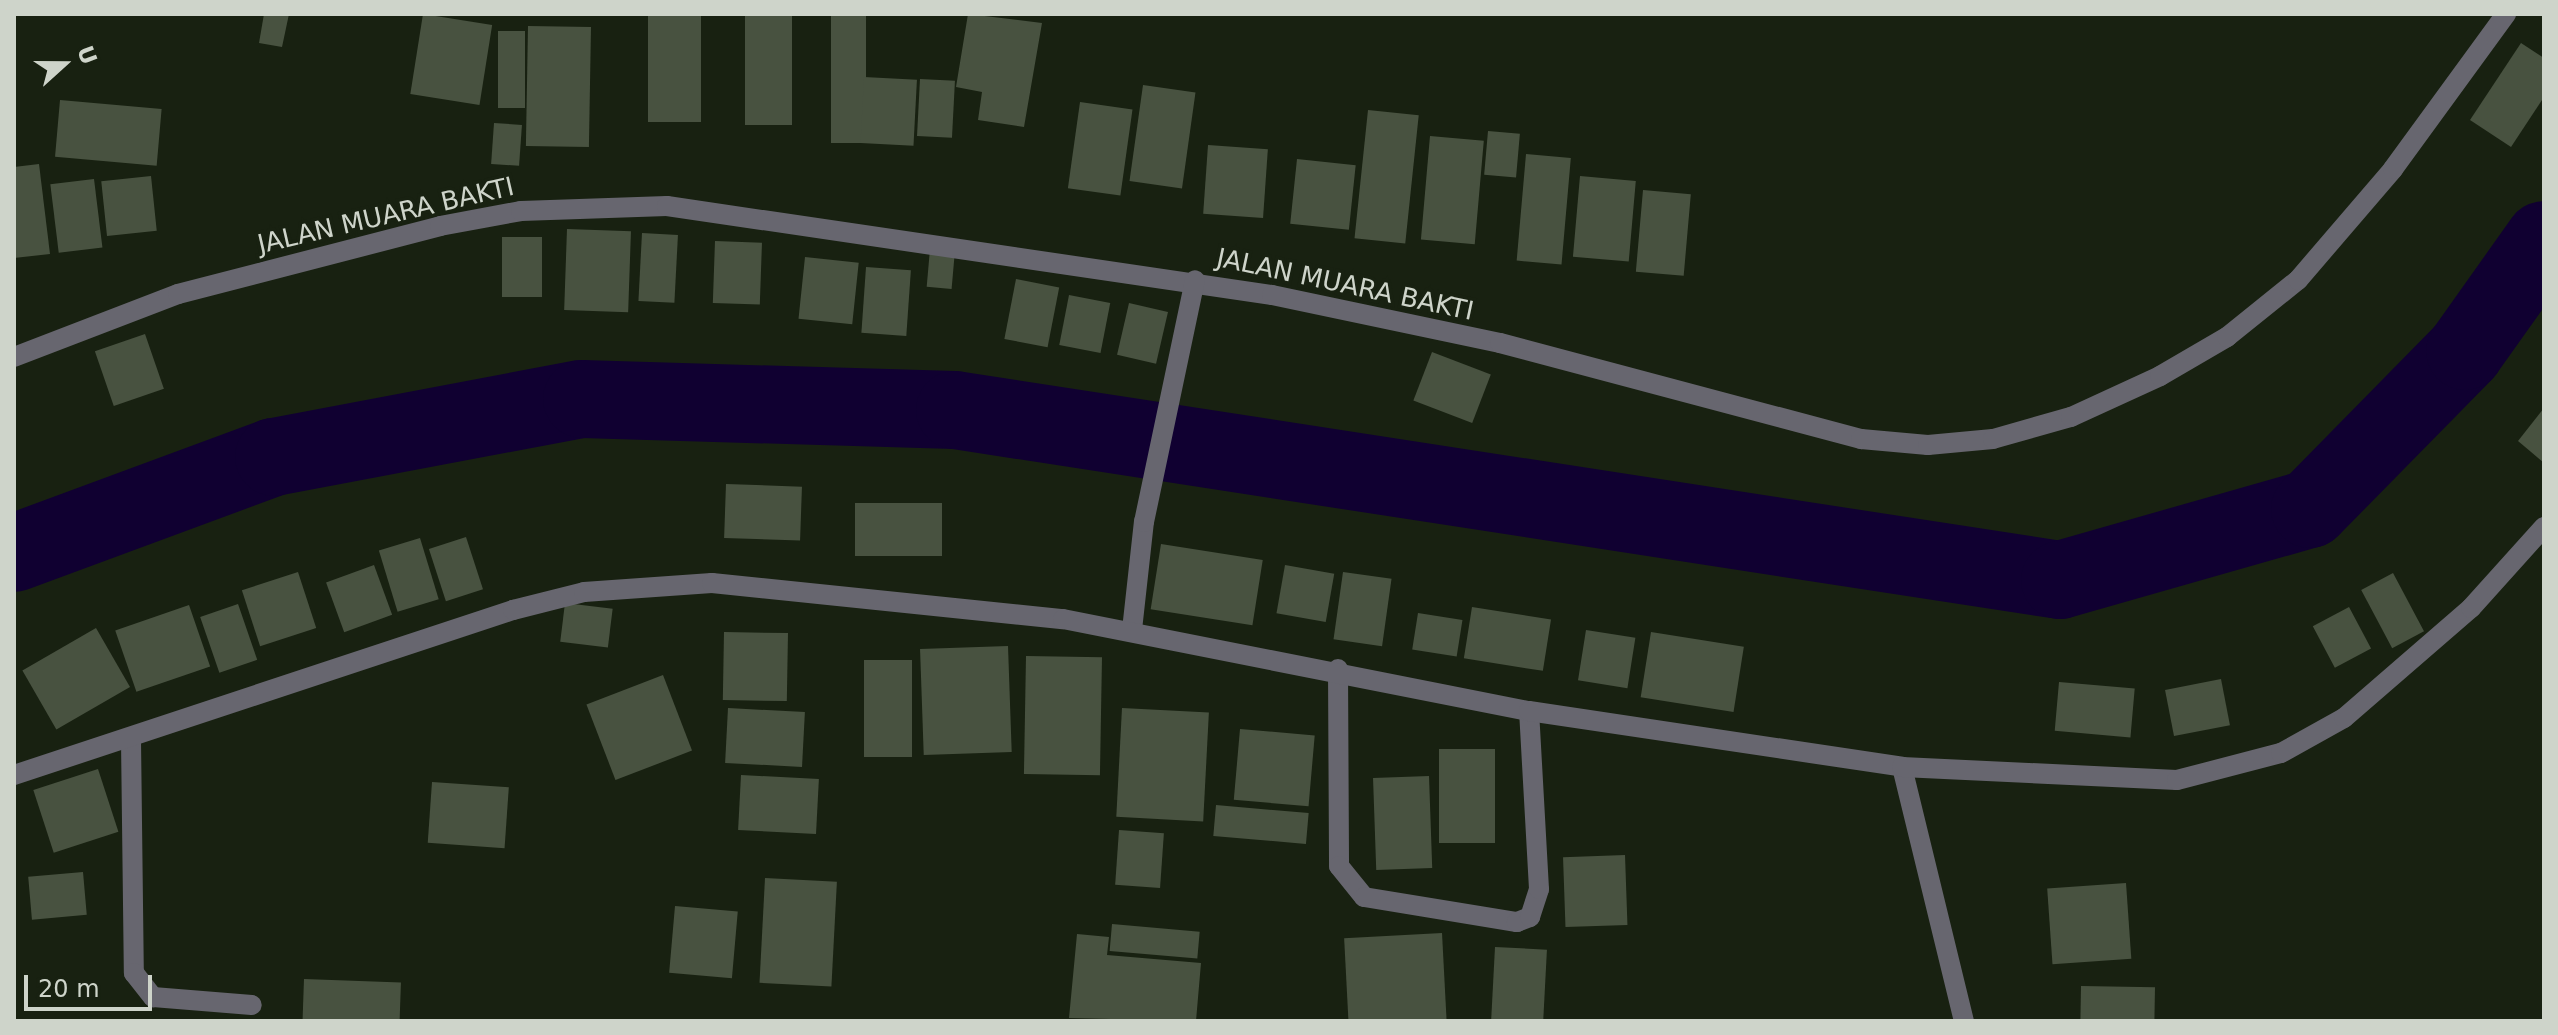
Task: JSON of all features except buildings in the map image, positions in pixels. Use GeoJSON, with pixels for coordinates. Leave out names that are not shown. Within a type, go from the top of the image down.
{"type":"FeatureCollection","features":[{"type":"Feature","properties":{"kind":"street","name":"JALAN MUARA BAKTI"},"geometry":{"type":"LineString","coordinates":[[14,357],[178,294],[306,258],[521,211],[602,204],[733,214],[1195,280],[1500,343],[1861,439],[1928,445],[1993,439],[2071,417],[2160,376],[2227,337],[2298,280],[2393,169],[2506,14]]}},
{"type":"Feature","properties":{"kind":"street"},"geometry":{"type":"LineString","coordinates":[[1132,630],[1144,522],[1165,409],[1195,280]]}},
{"type":"Feature","properties":{"kind":"street"},"geometry":{"type":"LineString","coordinates":[[14,775],[131,740],[513,610],[649,584],[712,583],[1132,630],[1338,669],[1529,711],[1902,767],[2177,780],[2281,753],[2388,685],[2544,527]]}},
{"type":"Feature","properties":{"kind":"street"},"geometry":{"type":"LineString","coordinates":[[1338,669],[1339,866],[1364,897],[1517,922],[1530,917],[1539,889],[1529,711]]}},
{"type":"Feature","properties":{"kind":"street"},"geometry":{"type":"LineString","coordinates":[[131,740],[134,973],[153,997],[252,1005]]}},
{"type":"Feature","properties":{"kind":"street"},"geometry":{"type":"LineString","coordinates":[[1902,767],[1964,1021]]}},
{"type":"Feature","properties":{"kind":"waterway"},"geometry":{"type":"LineString","coordinates":[[14,553],[274,457],[582,399],[955,410],[2060,580],[2310,509],[2465,351],[2544,240]]}}]}
